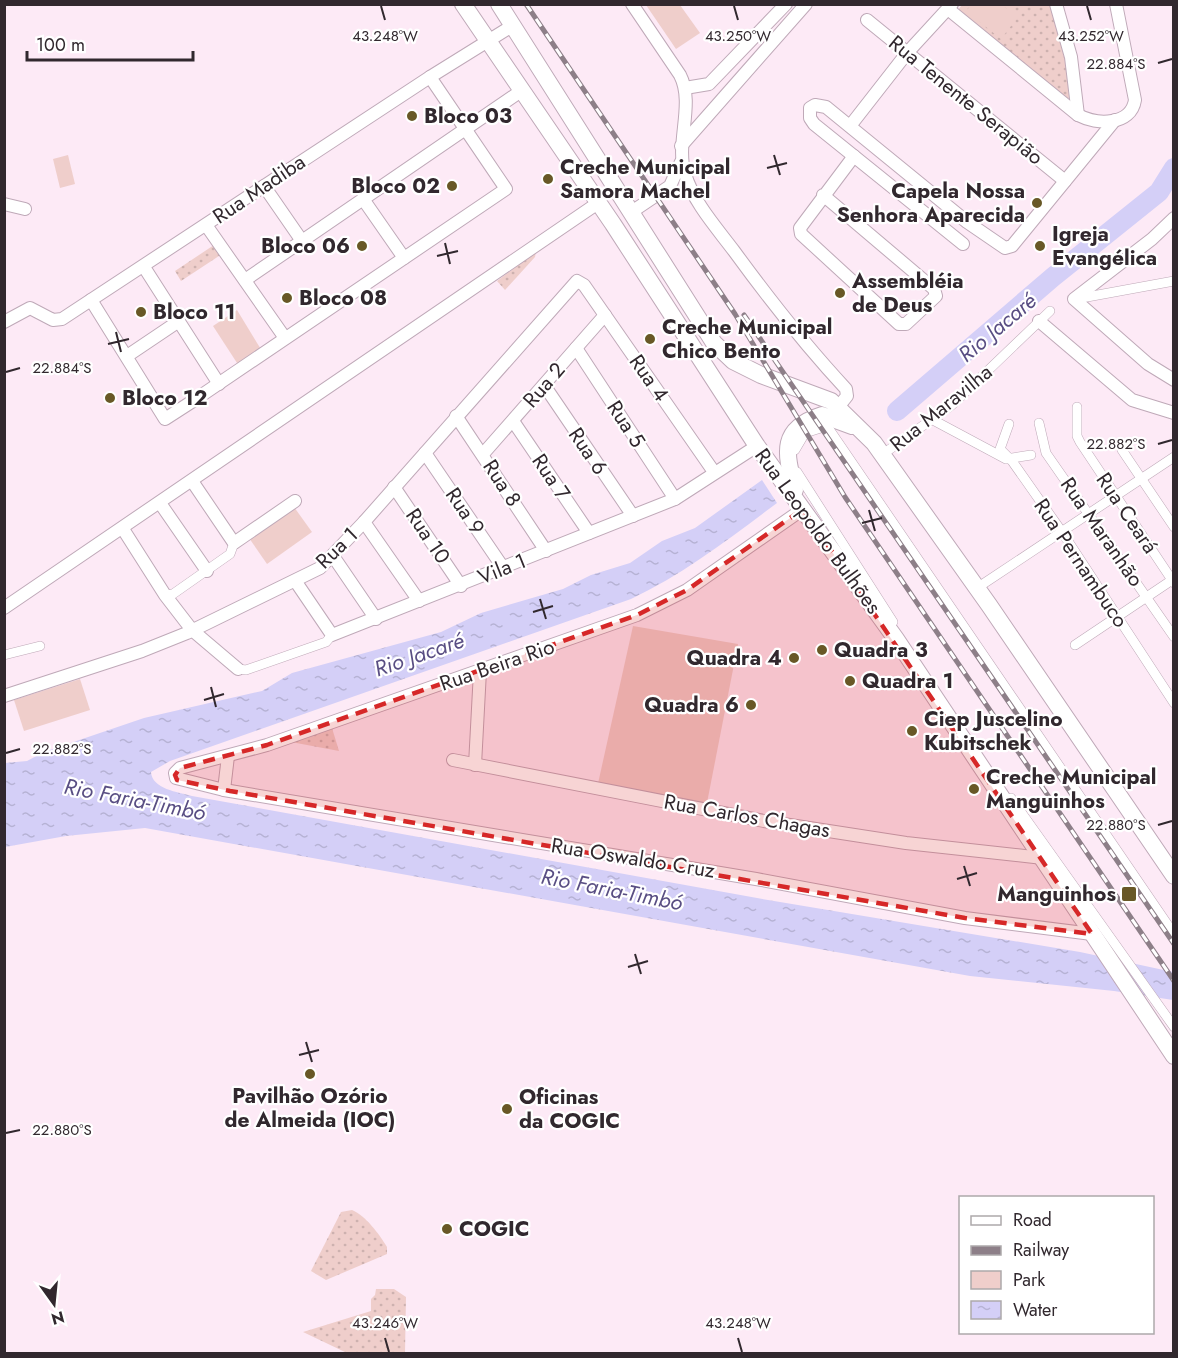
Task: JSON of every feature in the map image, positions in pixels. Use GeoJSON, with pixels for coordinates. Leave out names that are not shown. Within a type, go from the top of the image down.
{"type":"FeatureCollection","features":[{"type":"Feature","properties":{"kind":"main road","name":"Rua Leopoldo Bulhões"},"geometry":{"type":"LineString","coordinates":[[463,4],[598,203],[757,446],[896,639],[1092,934],[1114,952],[1136,999],[1173,1056]]}},
{"type":"Feature","properties":{"kind":"main road"},"geometry":{"type":"LineString","coordinates":[[499,4],[722,352],[761,375],[803,388],[838,406],[883,454],[989,604],[1173,876]]}},
{"type":"Feature","properties":{"kind":"main road"},"geometry":{"type":"LineString","coordinates":[[800,504],[786,452],[794,432],[804,423],[822,415],[859,429]]}},
{"type":"Feature","properties":{"kind":"street"},"geometry":{"type":"LineString","coordinates":[[632,4],[680,75],[685,88],[681,162],[686,177],[704,211],[783,317],[846,389],[847,396],[838,406]]}},
{"type":"Feature","properties":{"kind":"street"},"geometry":{"type":"LineString","coordinates":[[685,88],[709,84],[786,4]]}},
{"type":"Feature","properties":{"kind":"street"},"geometry":{"type":"LineString","coordinates":[[681,146],[806,4]]}},
{"type":"Feature","properties":{"kind":"street"},"geometry":{"type":"LineString","coordinates":[[1056,4],[1066,33],[1078,115]]}},
{"type":"Feature","properties":{"kind":"street"},"geometry":{"type":"LineString","coordinates":[[850,126],[908,53],[950,7],[1078,115],[1094,121],[1115,120],[1131,114],[1135,100],[1116,4]]}},
{"type":"Feature","properties":{"kind":"street","name":"Rua Tenente Serapião"},"geometry":{"type":"LineString","coordinates":[[867,20],[1065,181]]}},
{"type":"Feature","properties":{"kind":"street","name":"Rua Madiba"},"geometry":{"type":"LineString","coordinates":[[4,322],[30,308],[57,321],[144,267],[430,77],[512,26]]}},
{"type":"Feature","properties":{"kind":"street"},"geometry":{"type":"LineString","coordinates":[[91,300],[165,418],[219,384],[506,189],[430,77]]}},
{"type":"Feature","properties":{"kind":"street"},"geometry":{"type":"LineString","coordinates":[[245,280],[521,91]]}},
{"type":"Feature","properties":{"kind":"street"},"geometry":{"type":"LineString","coordinates":[[963,244],[814,124],[810,118],[810,108],[815,105],[826,107],[968,222],[1005,248],[1012,246],[1115,120]]}},
{"type":"Feature","properties":{"kind":"street"},"geometry":{"type":"LineString","coordinates":[[823,195],[934,289],[936,296],[906,324],[899,324],[803,238],[800,228],[823,195],[854,156]]}},
{"type":"Feature","properties":{"kind":"street"},"geometry":{"type":"LineString","coordinates":[[633,211],[670,186],[681,162]]}},
{"type":"Feature","properties":{"kind":"street"},"geometry":{"type":"LineString","coordinates":[[264,186],[302,241]]}},
{"type":"Feature","properties":{"kind":"street"},"geometry":{"type":"LineString","coordinates":[[363,199],[404,258]]}},
{"type":"Feature","properties":{"kind":"street"},"geometry":{"type":"LineString","coordinates":[[4,608],[598,203]]}},
{"type":"Feature","properties":{"kind":"street"},"geometry":{"type":"LineString","coordinates":[[4,204],[25,209]]}},
{"type":"Feature","properties":{"kind":"street"},"geometry":{"type":"LineString","coordinates":[[1074,299],[1152,239],[1173,218]]}},
{"type":"Feature","properties":{"kind":"street"},"geometry":{"type":"LineString","coordinates":[[206,225],[285,338]]}},
{"type":"Feature","properties":{"kind":"street"},"geometry":{"type":"LineString","coordinates":[[144,267],[219,384]]}},
{"type":"Feature","properties":{"kind":"street","name":"Rua 1"},"geometry":{"type":"LineString","coordinates":[[4,696],[142,651],[296,582],[320,568],[364,522],[571,286],[577,281],[584,285]]}},
{"type":"Feature","properties":{"kind":"street"},"geometry":{"type":"LineString","coordinates":[[1074,299],[1173,281]]}},
{"type":"Feature","properties":{"kind":"street","name":"Rua 4"},"geometry":{"type":"LineString","coordinates":[[584,285],[714,472]]}},
{"type":"Feature","properties":{"kind":"street"},"geometry":{"type":"LineString","coordinates":[[1074,299],[1148,364],[1173,380]]}},
{"type":"Feature","properties":{"kind":"street","name":"Rua Maravilha"},"geometry":{"type":"LineString","coordinates":[[883,454],[933,420],[991,369],[1050,311]]}},
{"type":"Feature","properties":{"kind":"street","name":"Rua 2"},"geometry":{"type":"LineString","coordinates":[[483,454],[605,315]]}},
{"type":"Feature","properties":{"kind":"street"},"geometry":{"type":"LineString","coordinates":[[127,356],[178,321]]}},
{"type":"Feature","properties":{"kind":"street"},"geometry":{"type":"LineString","coordinates":[[1039,321],[1132,400],[1173,413]]}},
{"type":"Feature","properties":{"kind":"street","name":"Rua 5"},"geometry":{"type":"LineString","coordinates":[[576,348],[675,499]]}},
{"type":"Feature","properties":{"kind":"street","name":"Rua 6"},"geometry":{"type":"LineString","coordinates":[[544,385],[633,516]]}},
{"type":"Feature","properties":{"kind":"street","name":"Rua Ceará"},"geometry":{"type":"LineString","coordinates":[[1077,408],[1077,436],[1173,581]]}},
{"type":"Feature","properties":{"kind":"street","name":"Rua 8"},"geometry":{"type":"LineString","coordinates":[[456,416],[546,551]]}},
{"type":"Feature","properties":{"kind":"street"},"geometry":{"type":"LineString","coordinates":[[933,420],[1009,459],[1031,455]]}},
{"type":"Feature","properties":{"kind":"street","name":"Rua 7"},"geometry":{"type":"LineString","coordinates":[[513,421],[589,533]]}},
{"type":"Feature","properties":{"kind":"street","name":"Rua Maranhão"},"geometry":{"type":"LineString","coordinates":[[1039,423],[1046,453],[1173,637]]}},
{"type":"Feature","properties":{"kind":"street","name":"Rua Pernambuco"},"geometry":{"type":"LineString","coordinates":[[1009,424],[1000,449],[1062,532],[1173,703]]}},
{"type":"Feature","properties":{"kind":"street"},"geometry":{"type":"LineString","coordinates":[[1173,934],[827,426],[804,433],[796,448],[795,466],[818,509],[1114,952],[1161,1006],[1173,1027]]}},
{"type":"Feature","properties":{"kind":"street","name":"Vila 1"},"geometry":{"type":"LineString","coordinates":[[238,669],[246,670],[326,642],[332,635],[504,569],[675,499],[757,446]]}},
{"type":"Feature","properties":{"kind":"street"},"geometry":{"type":"LineString","coordinates":[[1122,450],[1173,527]]}},
{"type":"Feature","properties":{"kind":"street","name":"Rua 9"},"geometry":{"type":"LineString","coordinates":[[425,453],[504,569]]}},
{"type":"Feature","properties":{"kind":"street"},"geometry":{"type":"LineString","coordinates":[[983,584],[1142,481],[1173,458]]}},
{"type":"Feature","properties":{"kind":"street"},"geometry":{"type":"LineString","coordinates":[[192,481],[234,543]]}},
{"type":"Feature","properties":{"kind":"street","name":"Rua 10"},"geometry":{"type":"LineString","coordinates":[[394,487],[461,586]]}},
{"type":"Feature","properties":{"kind":"street"},"geometry":{"type":"LineString","coordinates":[[165,595],[173,594],[207,571],[230,554],[234,543],[295,501]]}},
{"type":"Feature","properties":{"kind":"street"},"geometry":{"type":"LineString","coordinates":[[160,503],[207,571]]}},
{"type":"Feature","properties":{"kind":"street","name":"Rua Beira Rio"},"geometry":{"type":"LineString","coordinates":[[176,778],[175,773],[180,768],[267,745],[480,671],[658,605],[687,590],[800,504]]}},
{"type":"Feature","properties":{"kind":"street"},"geometry":{"type":"LineString","coordinates":[[364,522],[419,601]]}},
{"type":"Feature","properties":{"kind":"street"},"geometry":{"type":"LineString","coordinates":[[123,529],[165,595],[192,630],[238,669]]}},
{"type":"Feature","properties":{"kind":"street"},"geometry":{"type":"LineString","coordinates":[[333,556],[376,619]]}},
{"type":"Feature","properties":{"kind":"street"},"geometry":{"type":"LineString","coordinates":[[1075,645],[1173,581]]}},
{"type":"Feature","properties":{"kind":"street"},"geometry":{"type":"LineString","coordinates":[[296,582],[332,635]]}},
{"type":"Feature","properties":{"kind":"street"},"geometry":{"type":"LineString","coordinates":[[4,656],[40,646]]}},
{"type":"Feature","properties":{"kind":"street"},"geometry":{"type":"LineString","coordinates":[[475,765],[480,671]]}},
{"type":"Feature","properties":{"kind":"street"},"geometry":{"type":"LineString","coordinates":[[224,790],[228,756]]}},
{"type":"Feature","properties":{"kind":"street","name":"Rua Carlos Chagas"},"geometry":{"type":"LineString","coordinates":[[453,760],[764,822],[906,843],[1043,858]]}},
{"type":"Feature","properties":{"kind":"street","name":"Rua Oswaldo Cruz"},"geometry":{"type":"LineString","coordinates":[[176,778],[224,790],[756,879],[965,918],[1092,934]]}},
{"type":"Feature","properties":{"kind":"highlighted area"},"geometry":{"type":"Polygon","coordinates":[[[803,509],[1092,934],[965,918],[230,791],[177,780],[175,775],[180,768],[267,745],[637,615],[687,590],[803,509]]]}},
{"type":"Feature","properties":{"kind":"green space"},"geometry":{"type":"Polygon","coordinates":[[[646,5],[680,5],[700,33],[676,49],[646,5]]]}},
{"type":"Feature","properties":{"kind":"green space"},"geometry":{"type":"Polygon","coordinates":[[[962,5],[1052,5],[1067,59],[1069,98],[1066,98],[957,11],[962,5]]]}},
{"type":"Feature","properties":{"kind":"green space"},"geometry":{"type":"Polygon","coordinates":[[[971,5],[1002,5],[1018,17],[1001,39],[966,11],[971,5]]]}},
{"type":"Feature","properties":{"kind":"green space"},"geometry":{"type":"Polygon","coordinates":[[[68,155],[75,184],[60,188],[53,159],[68,155]]]}},
{"type":"Feature","properties":{"kind":"green space"},"geometry":{"type":"Polygon","coordinates":[[[214,245],[222,254],[181,281],[175,271],[214,245]]]}},
{"type":"Feature","properties":{"kind":"green space"},"geometry":{"type":"Polygon","coordinates":[[[536,252],[535,257],[505,290],[497,281],[536,252]]]}},
{"type":"Feature","properties":{"kind":"green space"},"geometry":{"type":"Polygon","coordinates":[[[237,310],[262,351],[239,366],[213,326],[237,310]]]}},
{"type":"Feature","properties":{"kind":"green space"},"geometry":{"type":"Polygon","coordinates":[[[294,507],[312,532],[267,564],[249,538],[294,507]]]}},
{"type":"Feature","properties":{"kind":"green space"},"geometry":{"type":"Polygon","coordinates":[[[633,626],[738,644],[706,808],[597,788],[633,626]]]}},
{"type":"Feature","properties":{"kind":"green space"},"geometry":{"type":"Polygon","coordinates":[[[80,679],[90,710],[24,731],[14,700],[80,679]]]}},
{"type":"Feature","properties":{"kind":"green space"},"geometry":{"type":"Polygon","coordinates":[[[332,728],[339,751],[291,742],[332,728]]]}},
{"type":"Feature","properties":{"kind":"green space"},"geometry":{"type":"Polygon","coordinates":[[[352,1210],[362,1216],[376,1231],[387,1247],[387,1254],[326,1280],[311,1271],[341,1212],[352,1210]]]}},
{"type":"Feature","properties":{"kind":"green space"},"geometry":{"type":"Polygon","coordinates":[[[376,1289],[394,1289],[406,1297],[405,1353],[347,1353],[303,1332],[371,1311],[371,1299],[376,1289]]]}},
{"type":"Feature","properties":{"kind":"water","name":"Rio Faria-Timbó"},"geometry":{"type":"Polygon","coordinates":[[[762,480],[777,503],[688,567],[631,599],[170,761],[151,772],[152,778],[167,789],[192,796],[768,900],[1080,952],[1173,972],[1173,1000],[1114,991],[970,976],[145,828],[66,836],[5,847],[5,763],[27,761],[44,752],[144,718],[262,691],[292,673],[441,632],[481,613],[563,589],[591,575],[630,563],[662,541],[695,528],[762,480]]]}},
{"type":"Feature","properties":{"kind":"waterway","name":"Rio Jacaré"},"geometry":{"type":"LineString","coordinates":[[897,411],[1053,277],[1159,192],[1174,168]]}},
{"type":"Feature","properties":{"kind":"railway"},"geometry":{"type":"LineString","coordinates":[[526,4],[735,314],[845,497],[1174,981]]}},
{"type":"Feature","properties":{"kind":"railway"},"geometry":{"type":"LineString","coordinates":[[744,315],[1174,944]]}},
{"type":"Feature","properties":{"kind":"place","name":"Bloco 03"},"geometry":{"type":"Point","coordinates":[412,116]}},
{"type":"Feature","properties":{"kind":"place","name":"Creche Municipal Samora Machel"},"geometry":{"type":"Point","coordinates":[548,179]}},
{"type":"Feature","properties":{"kind":"place","name":"Bloco 02"},"geometry":{"type":"Point","coordinates":[452,186]}},
{"type":"Feature","properties":{"kind":"place","name":"Capela Nossa Senhora Aparecida"},"geometry":{"type":"Point","coordinates":[1037,203]}},
{"type":"Feature","properties":{"kind":"place","name":"Bloco 06"},"geometry":{"type":"Point","coordinates":[362,246]}},
{"type":"Feature","properties":{"kind":"place","name":"Igreja Evangélica"},"geometry":{"type":"Point","coordinates":[1040,246]}},
{"type":"Feature","properties":{"kind":"place","name":"Assembléia de Deus"},"geometry":{"type":"Point","coordinates":[840,293]}},
{"type":"Feature","properties":{"kind":"place","name":"Bloco 08"},"geometry":{"type":"Point","coordinates":[287,298]}},
{"type":"Feature","properties":{"kind":"place","name":"Bloco 11"},"geometry":{"type":"Point","coordinates":[141,312]}},
{"type":"Feature","properties":{"kind":"place","name":"Creche Municipal Chico Bento"},"geometry":{"type":"Point","coordinates":[650,339]}},
{"type":"Feature","properties":{"kind":"place","name":"Bloco 12"},"geometry":{"type":"Point","coordinates":[110,398]}},
{"type":"Feature","properties":{"kind":"place","name":"Quadra 3"},"geometry":{"type":"Point","coordinates":[822,650]}},
{"type":"Feature","properties":{"kind":"place","name":"Quadra 4"},"geometry":{"type":"Point","coordinates":[794,658]}},
{"type":"Feature","properties":{"kind":"place","name":"Quadra 1"},"geometry":{"type":"Point","coordinates":[850,681]}},
{"type":"Feature","properties":{"kind":"place","name":"Quadra 6"},"geometry":{"type":"Point","coordinates":[751,705]}},
{"type":"Feature","properties":{"kind":"place","name":"Ciep Juscelino Kubitschek"},"geometry":{"type":"Point","coordinates":[912,731]}},
{"type":"Feature","properties":{"kind":"place","name":"Creche Municipal Manguinhos"},"geometry":{"type":"Point","coordinates":[974,789]}},
{"type":"Feature","properties":{"kind":"place","name":"Manguinhos"},"geometry":{"type":"Point","coordinates":[1129,894]}},
{"type":"Feature","properties":{"kind":"place","name":"Pavilhão Ozório de Almeida (IOC)"},"geometry":{"type":"Point","coordinates":[310,1074]}},
{"type":"Feature","properties":{"kind":"place","name":"Oficinas da COGIC"},"geometry":{"type":"Point","coordinates":[507,1109]}},
{"type":"Feature","properties":{"kind":"place","name":"COGIC"},"geometry":{"type":"Point","coordinates":[447,1229]}}]}
